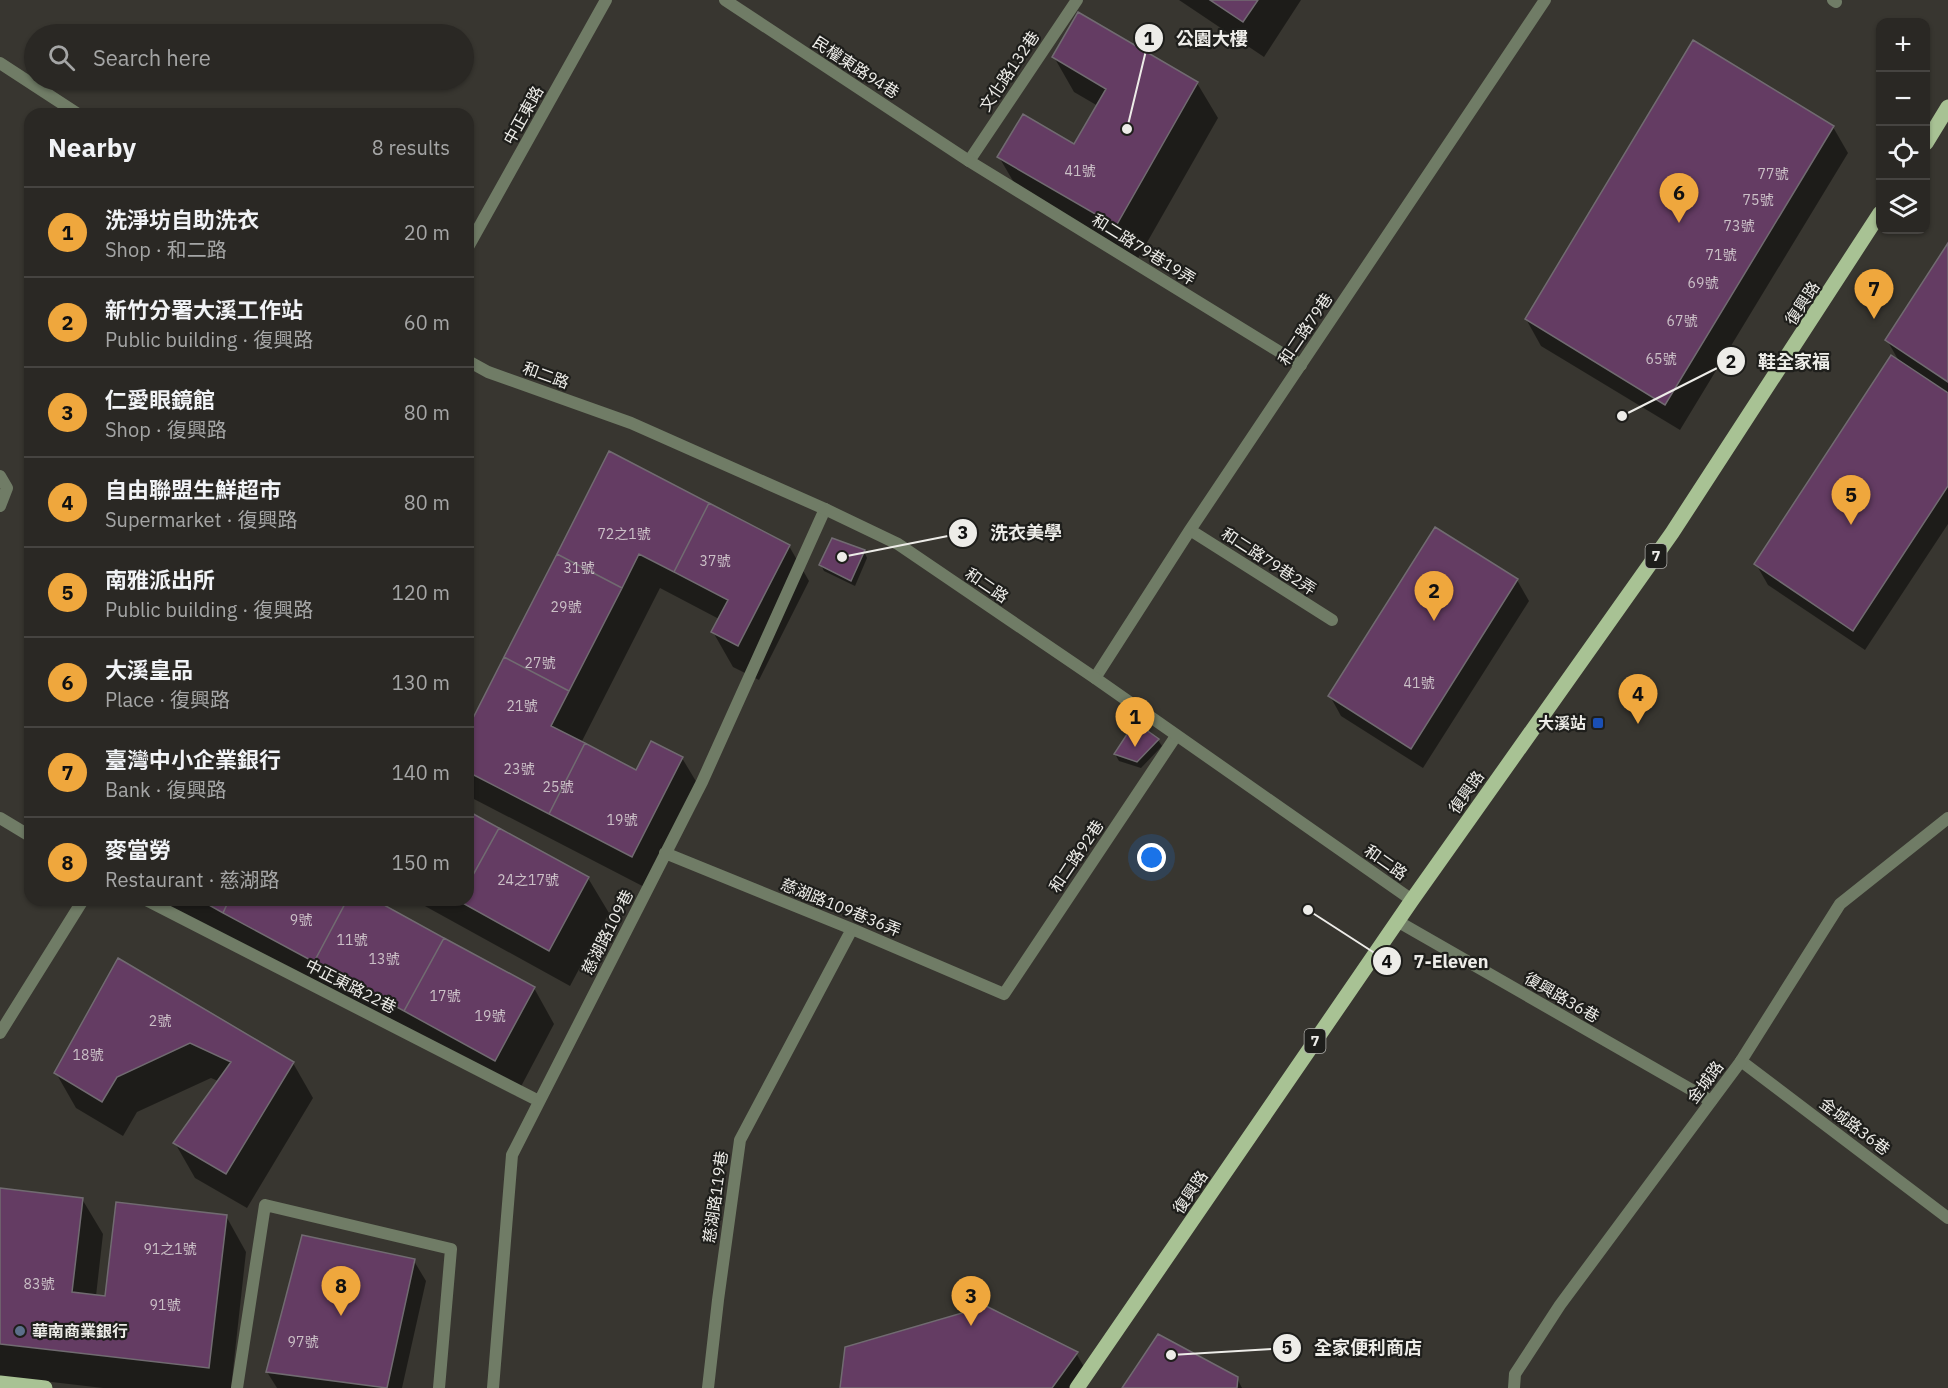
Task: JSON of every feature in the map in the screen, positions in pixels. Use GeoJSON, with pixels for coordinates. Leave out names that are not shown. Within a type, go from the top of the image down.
{"type":"FeatureCollection","features":[{"type":"Feature","properties":{"kind":"main road"},"geometry":{"type":"LineString","coordinates":[[1930,136],[1948,107]]}},
{"type":"Feature","properties":{"kind":"main road","name":"復興路"},"geometry":{"type":"LineString","coordinates":[[1077,1388],[1397,921],[1672,533],[1876,221]]}},
{"type":"Feature","properties":{"kind":"main road"},"geometry":{"type":"LineString","coordinates":[[0,1383],[45,1388]]}},
{"type":"Feature","properties":{"kind":"street","name":"中正東路"},"geometry":{"type":"LineString","coordinates":[[474,236],[606,0]]}},
{"type":"Feature","properties":{"kind":"street","name":"民權東路94巷"},"geometry":{"type":"LineString","coordinates":[[725,0],[969,161]]}},
{"type":"Feature","properties":{"kind":"street","name":"文化路132巷"},"geometry":{"type":"LineString","coordinates":[[969,161],[1077,0]]}},
{"type":"Feature","properties":{"kind":"street","name":"和二路79巷"},"geometry":{"type":"LineString","coordinates":[[1095,678],[1190,530],[1545,0]]}},
{"type":"Feature","properties":{"kind":"street"},"geometry":{"type":"LineString","coordinates":[[0,63],[24,79]]}},
{"type":"Feature","properties":{"kind":"street"},"geometry":{"type":"LineString","coordinates":[[41,90],[69,108]]}},
{"type":"Feature","properties":{"kind":"street","name":"和二路79巷19弄"},"geometry":{"type":"LineString","coordinates":[[969,161],[1301,365]]}},
{"type":"Feature","properties":{"kind":"street","name":"和二路"},"geometry":{"type":"LineString","coordinates":[[474,364],[488,372],[631,423],[898,544],[1095,678],[1412,900]]}},
{"type":"Feature","properties":{"kind":"street"},"geometry":{"type":"LineString","coordinates":[[0,476],[7,488],[0,506]]}},
{"type":"Feature","properties":{"kind":"street","name":"慈湖路109巷"},"geometry":{"type":"LineString","coordinates":[[493,1388],[512,1155],[702,782],[825,509]]}},
{"type":"Feature","properties":{"kind":"street","name":"和二路79巷2弄"},"geometry":{"type":"LineString","coordinates":[[1190,530],[1332,620]]}},
{"type":"Feature","properties":{"kind":"street","name":"和二路92巷"},"geometry":{"type":"LineString","coordinates":[[1004,994],[1176,736]]}},
{"type":"Feature","properties":{"kind":"street"},"geometry":{"type":"LineString","coordinates":[[0,818],[24,832]]}},
{"type":"Feature","properties":{"kind":"street","name":"金城路"},"geometry":{"type":"LineString","coordinates":[[1514,1388],[1515,1374],[1560,1305],[1741,1061],[1840,904],[1948,818]]}},
{"type":"Feature","properties":{"kind":"street","name":"慈湖路109巷36弄"},"geometry":{"type":"LineString","coordinates":[[665,853],[1004,994]]}},
{"type":"Feature","properties":{"kind":"street"},"geometry":{"type":"LineString","coordinates":[[0,1033],[79,906]]}},
{"type":"Feature","properties":{"kind":"street","name":"中正東路22巷"},"geometry":{"type":"LineString","coordinates":[[159,906],[540,1101]]}},
{"type":"Feature","properties":{"kind":"street","name":"復興路36巷"},"geometry":{"type":"LineString","coordinates":[[1397,921],[1711,1101]]}},
{"type":"Feature","properties":{"kind":"street","name":"慈湖路119巷"},"geometry":{"type":"LineString","coordinates":[[708,1388],[740,1140],[852,929]]}},
{"type":"Feature","properties":{"kind":"street","name":"金城路36巷"},"geometry":{"type":"LineString","coordinates":[[1741,1061],[1948,1218]]}},
{"type":"Feature","properties":{"kind":"street"},"geometry":{"type":"LineString","coordinates":[[237,1388],[265,1205],[452,1249],[439,1388]]}},
{"type":"Feature","properties":{"kind":"building"},"geometry":{"type":"Polygon","coordinates":[[[1210,0],[1258,0],[1243,22],[1210,0]]]}},
{"type":"Feature","properties":{"kind":"building"},"geometry":{"type":"Polygon","coordinates":[[[1078,12],[1198,82],[1116,226],[997,157],[1023,114],[1074,144],[1106,89],[1052,57],[1078,12]]]}},
{"type":"Feature","properties":{"kind":"building"},"geometry":{"type":"Polygon","coordinates":[[[1693,40],[1834,126],[1665,405],[1525,319],[1693,40]]]}},
{"type":"Feature","properties":{"kind":"building"},"geometry":{"type":"Polygon","coordinates":[[[1948,243],[1948,382],[1885,340],[1948,243]]]}},
{"type":"Feature","properties":{"kind":"building"},"geometry":{"type":"Polygon","coordinates":[[[1891,355],[1948,393],[1948,486],[1853,631],[1754,564],[1891,355]]]}},
{"type":"Feature","properties":{"kind":"building"},"geometry":{"type":"Polygon","coordinates":[[[609,451],[709,503],[674,572],[639,554],[622,588],[557,554],[609,451]]]}},
{"type":"Feature","properties":{"kind":"building"},"geometry":{"type":"Polygon","coordinates":[[[709,503],[790,545],[738,646],[711,632],[728,600],[674,572],[709,503]]]}},
{"type":"Feature","properties":{"kind":"building"},"geometry":{"type":"Polygon","coordinates":[[[1435,527],[1518,579],[1411,749],[1328,696],[1435,527]]]}},
{"type":"Feature","properties":{"kind":"building"},"geometry":{"type":"Polygon","coordinates":[[[832,538],[865,550],[851,581],[819,565],[832,538]]]}},
{"type":"Feature","properties":{"kind":"building"},"geometry":{"type":"Polygon","coordinates":[[[557,554],[622,588],[569,691],[504,657],[557,554]]]}},
{"type":"Feature","properties":{"kind":"building"},"geometry":{"type":"Polygon","coordinates":[[[504,657],[569,691],[551,726],[585,743],[549,814],[474,775],[474,716],[504,657]]]}},
{"type":"Feature","properties":{"kind":"building"},"geometry":{"type":"Polygon","coordinates":[[[1135,722],[1159,739],[1137,762],[1114,754],[1135,722]]]}},
{"type":"Feature","properties":{"kind":"building"},"geometry":{"type":"Polygon","coordinates":[[[651,741],[683,757],[632,857],[549,814],[585,743],[636,770],[651,741]]]}},
{"type":"Feature","properties":{"kind":"building"},"geometry":{"type":"Polygon","coordinates":[[[474,814],[499,828],[474,873],[474,814]]]}},
{"type":"Feature","properties":{"kind":"building"},"geometry":{"type":"Polygon","coordinates":[[[499,828],[589,877],[549,951],[468,906],[474,906],[474,873],[499,828]]]}},
{"type":"Feature","properties":{"kind":"building"},"geometry":{"type":"Polygon","coordinates":[[[211,906],[226,906],[223,913],[211,906]]]}},
{"type":"Feature","properties":{"kind":"building"},"geometry":{"type":"Polygon","coordinates":[[[226,906],[344,906],[314,962],[223,913],[226,906]]]}},
{"type":"Feature","properties":{"kind":"building"},"geometry":{"type":"Polygon","coordinates":[[[344,906],[386,906],[444,938],[404,1011],[314,962],[344,906]]]}},
{"type":"Feature","properties":{"kind":"building"},"geometry":{"type":"Polygon","coordinates":[[[444,938],[535,987],[495,1061],[404,1011],[444,938]]]}},
{"type":"Feature","properties":{"kind":"building"},"geometry":{"type":"Polygon","coordinates":[[[118,958],[294,1062],[226,1174],[173,1143],[231,1062],[190,1043],[117,1077],[102,1102],[54,1073],[118,958]]]}},
{"type":"Feature","properties":{"kind":"building"},"geometry":{"type":"Polygon","coordinates":[[[0,1188],[83,1198],[72,1292],[105,1296],[116,1202],[227,1215],[209,1368],[0,1344],[0,1188]]]}},
{"type":"Feature","properties":{"kind":"building"},"geometry":{"type":"Polygon","coordinates":[[[302,1235],[415,1259],[387,1388],[266,1372],[302,1235]]]}},
{"type":"Feature","properties":{"kind":"building"},"geometry":{"type":"Polygon","coordinates":[[[986,1306],[1078,1352],[1052,1388],[840,1388],[845,1347],[986,1306]]]}},
{"type":"Feature","properties":{"kind":"building"},"geometry":{"type":"Polygon","coordinates":[[[1158,1334],[1238,1377],[1237,1388],[1122,1388],[1158,1334]]]}},
{"type":"Feature","properties":{"kind":"place","name":"公園大樓"},"geometry":{"type":"Point","coordinates":[1127,129]}},
{"type":"Feature","properties":{"kind":"place","name":"大溪皇品"},"geometry":{"type":"Point","coordinates":[1679,223]}},
{"type":"Feature","properties":{"kind":"place","name":"臺灣中小企業銀行"},"geometry":{"type":"Point","coordinates":[1874,319]}},
{"type":"Feature","properties":{"kind":"place","name":"鞋全家福"},"geometry":{"type":"Point","coordinates":[1622,416]}},
{"type":"Feature","properties":{"kind":"place","name":"南雅派出所"},"geometry":{"type":"Point","coordinates":[1851,525]}},
{"type":"Feature","properties":{"kind":"place","name":"洗衣美學"},"geometry":{"type":"Point","coordinates":[842,557]}},
{"type":"Feature","properties":{"kind":"place","name":"新竹分署大溪工作站"},"geometry":{"type":"Point","coordinates":[1434,621]}},
{"type":"Feature","properties":{"kind":"place","name":"大溪站"},"geometry":{"type":"Point","coordinates":[1598,723]}},
{"type":"Feature","properties":{"kind":"place","name":"自由聯盟生鮮超市"},"geometry":{"type":"Point","coordinates":[1638,724]}},
{"type":"Feature","properties":{"kind":"place","name":"洗淨坊自助洗衣"},"geometry":{"type":"Point","coordinates":[1135,747]}},
{"type":"Feature","properties":{"kind":"place","name":"7-Eleven"},"geometry":{"type":"Point","coordinates":[1308,910]}},
{"type":"Feature","properties":{"kind":"place","name":"麥當勞"},"geometry":{"type":"Point","coordinates":[341,1316]}},
{"type":"Feature","properties":{"kind":"place","name":"仁愛眼鏡館"},"geometry":{"type":"Point","coordinates":[971,1326]}},
{"type":"Feature","properties":{"kind":"place","name":"華南商業銀行"},"geometry":{"type":"Point","coordinates":[20,1331]}},
{"type":"Feature","properties":{"kind":"place","name":"全家便利商店"},"geometry":{"type":"Point","coordinates":[1171,1355]}}]}
